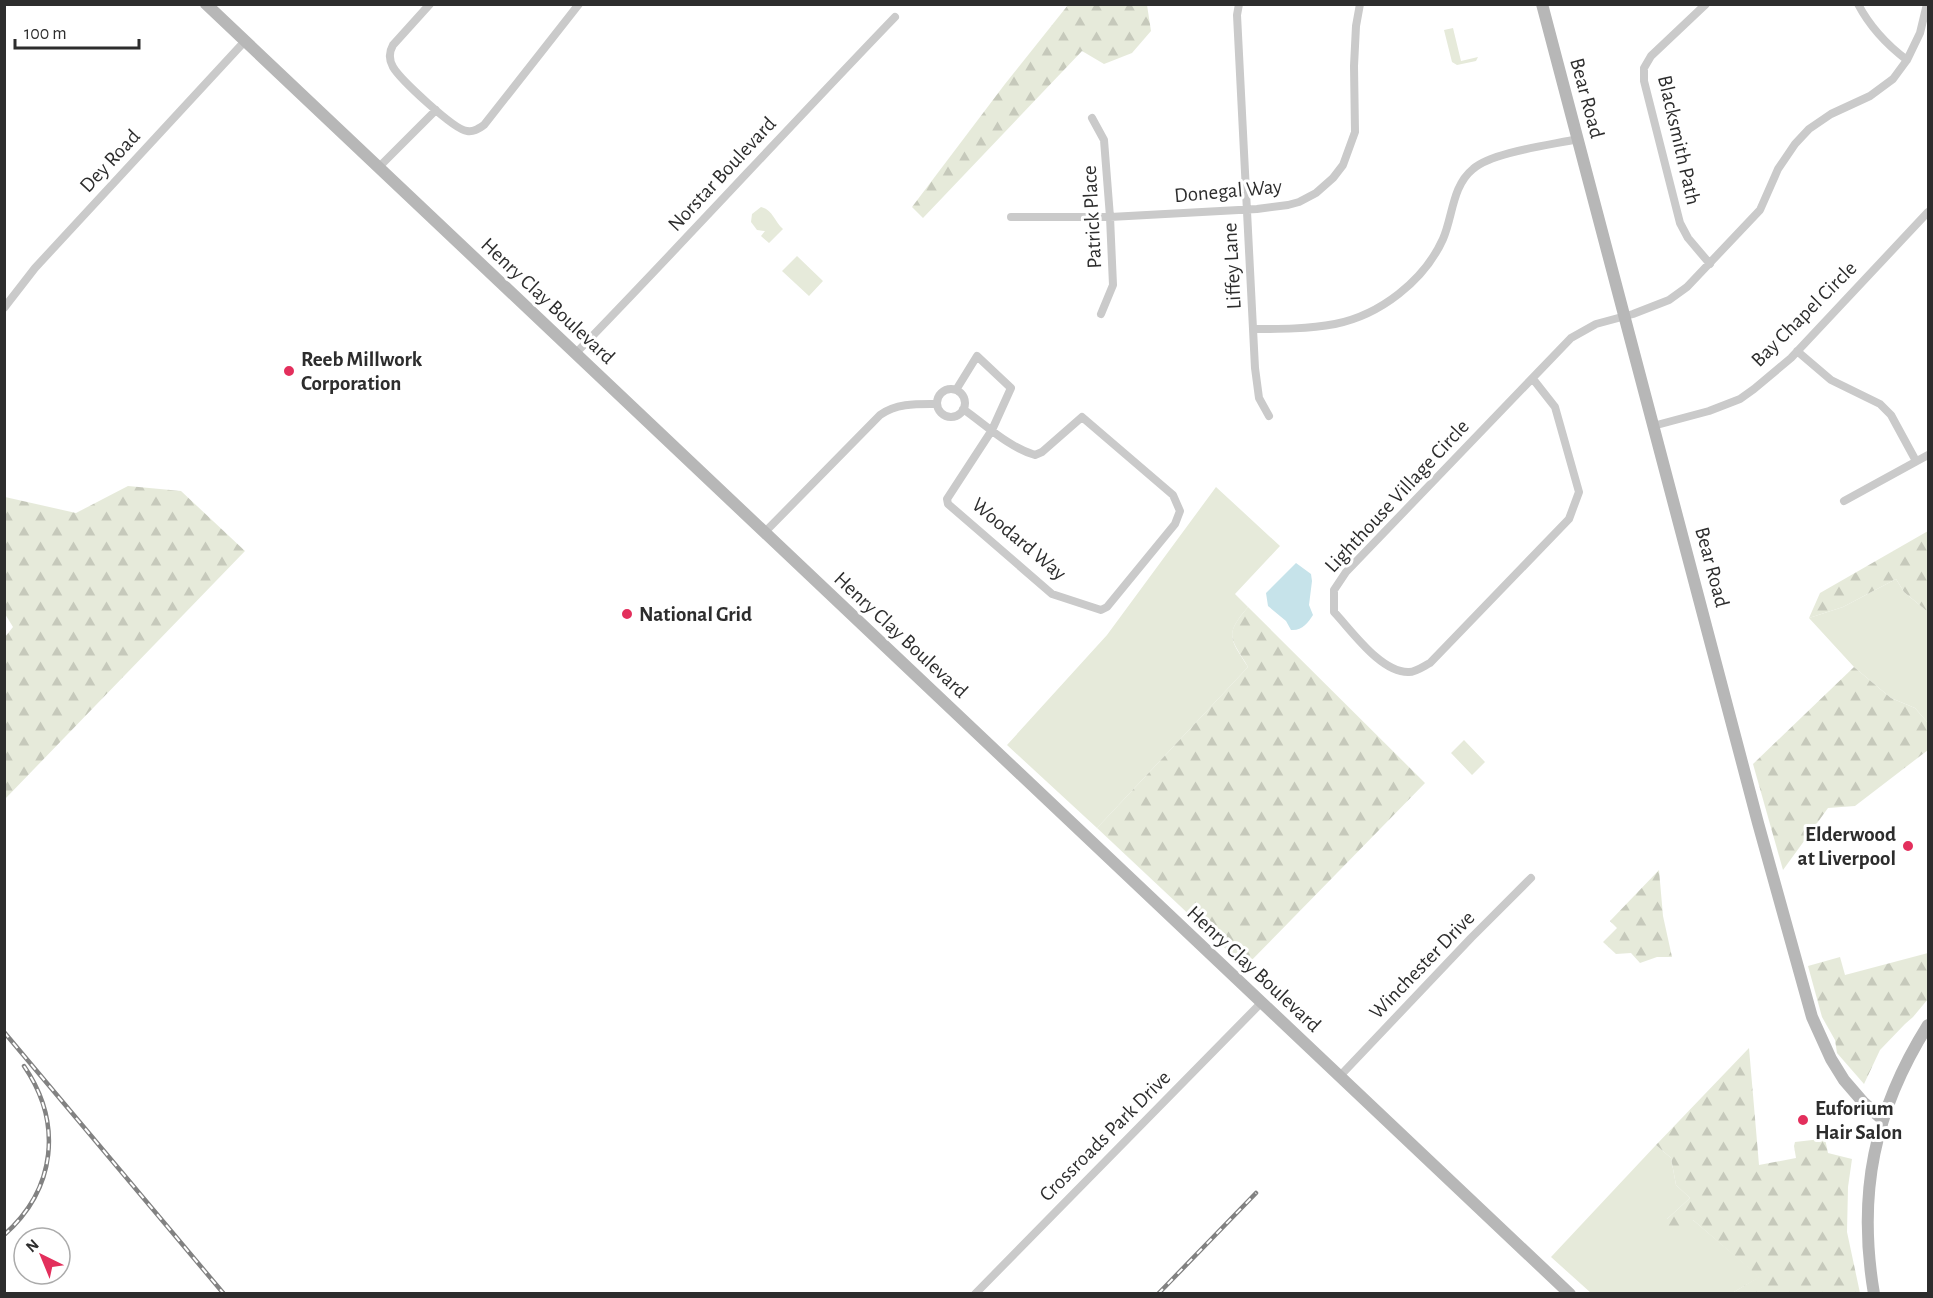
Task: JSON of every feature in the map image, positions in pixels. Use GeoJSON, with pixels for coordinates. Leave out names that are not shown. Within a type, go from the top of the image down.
{"type":"FeatureCollection","features":[{"type":"Feature","properties":{"kind":"main road","name":"Henry Clay Boulevard"},"geometry":{"type":"LineString","coordinates":[[206,4],[1564,1291]]}},
{"type":"Feature","properties":{"kind":"main road","name":"Bear Road"},"geometry":{"type":"LineString","coordinates":[[1542,4],[1812,1017],[1831,1059],[1844,1080],[1883,1120]]}},
{"type":"Feature","properties":{"kind":"main road"},"geometry":{"type":"LineString","coordinates":[[1874,1293],[1868,1258],[1866,1222],[1872,1165],[1883,1120],[1897,1081],[1913,1049],[1929,1025]]}},
{"type":"Feature","properties":{"kind":"street"},"geometry":{"type":"LineString","coordinates":[[430,4],[393,45],[390,50],[390,61],[394,70],[436,110],[455,127],[466,131],[477,131],[484,125],[579,4]]}},
{"type":"Feature","properties":{"kind":"street","name":"Liffey Lane"},"geometry":{"type":"LineString","coordinates":[[1239,4],[1238,25],[1258,398],[1269,416]]}},
{"type":"Feature","properties":{"kind":"street","name":"Donegal Way"},"geometry":{"type":"LineString","coordinates":[[1011,217],[1110,217],[1248,210],[1288,206],[1316,193],[1333,178],[1343,165],[1357,125],[1354,66],[1359,4]]}},
{"type":"Feature","properties":{"kind":"street","name":"Blacksmith Path"},"geometry":{"type":"LineString","coordinates":[[1706,4],[1651,56],[1644,68],[1644,81],[1680,223],[1688,238],[1710,264]]}},
{"type":"Feature","properties":{"kind":"street"},"geometry":{"type":"LineString","coordinates":[[1858,4],[1866,18],[1890,47],[1908,60]]}},
{"type":"Feature","properties":{"kind":"street","name":"Lighthouse Village Circle"},"geometry":{"type":"LineString","coordinates":[[1533,379],[1555,407],[1580,492],[1569,519],[1430,663],[1412,673],[1398,671],[1377,658],[1334,612],[1334,590],[1346,572],[1571,338],[1596,324],[1669,300],[1687,287],[1760,210],[1778,169],[1795,144],[1809,129],[1831,114],[1879,91],[1893,79],[1908,60],[1920,33],[1927,4]]}},
{"type":"Feature","properties":{"kind":"street","name":"Norstar Boulevard"},"geometry":{"type":"LineString","coordinates":[[575,354],[895,18]]}},
{"type":"Feature","properties":{"kind":"street","name":"Dey Road"},"geometry":{"type":"LineString","coordinates":[[4,308],[34,268],[245,41]]}},
{"type":"Feature","properties":{"kind":"street"},"geometry":{"type":"LineString","coordinates":[[378,168],[436,110]]}},
{"type":"Feature","properties":{"kind":"street","name":"Patrick Place"},"geometry":{"type":"LineString","coordinates":[[1092,118],[1104,140],[1110,217],[1113,285],[1101,314]]}},
{"type":"Feature","properties":{"kind":"street"},"geometry":{"type":"LineString","coordinates":[[1253,329],[1301,328],[1336,324],[1376,309],[1403,290],[1431,260],[1443,240],[1457,192],[1463,180],[1473,169],[1486,161],[1504,155],[1578,139]]}},
{"type":"Feature","properties":{"kind":"street","name":"Bay Chapel Circle"},"geometry":{"type":"LineString","coordinates":[[1653,426],[1709,411],[1740,399],[1754,390],[1797,351],[1929,212]]}},
{"type":"Feature","properties":{"kind":"street"},"geometry":{"type":"LineString","coordinates":[[1797,351],[1831,380],[1880,404],[1891,415],[1916,461]]}},
{"type":"Feature","properties":{"kind":"street","name":"Woodard Way"},"geometry":{"type":"LineString","coordinates":[[937,405],[942,392],[956,390],[977,356],[1011,388],[992,430],[946,499],[948,504],[1052,594],[1101,610],[1107,607],[1175,524],[1180,511],[1173,495],[1082,417],[1042,452],[1035,455],[1022,451],[992,430],[963,410]]}},
{"type":"Feature","properties":{"kind":"street"},"geometry":{"type":"LineString","coordinates":[[764,532],[867,426],[884,412],[896,407],[915,404],[937,405],[940,412],[954,417],[963,410],[965,400],[956,390]]}},
{"type":"Feature","properties":{"kind":"street"},"geometry":{"type":"LineString","coordinates":[[1844,501],[1929,455]]}},
{"type":"Feature","properties":{"kind":"street","name":"Winchester Drive"},"geometry":{"type":"LineString","coordinates":[[1339,1077],[1531,878]]}},
{"type":"Feature","properties":{"kind":"street","name":"Crossroads Park Drive"},"geometry":{"type":"LineString","coordinates":[[975,1293],[1261,1003]]}},
{"type":"Feature","properties":{"kind":"green space"},"geometry":{"type":"Polygon","coordinates":[[[1068,5],[1147,5],[1151,31],[1132,53],[1104,64],[1082,51],[923,218],[912,207],[1068,5]]]}},
{"type":"Feature","properties":{"kind":"green space"},"geometry":{"type":"Polygon","coordinates":[[[1453,28],[1461,61],[1478,57],[1476,61],[1457,65],[1452,62],[1444,30],[1453,28]]]}},
{"type":"Feature","properties":{"kind":"green space"},"geometry":{"type":"Polygon","coordinates":[[[761,207],[771,213],[783,229],[769,243],[761,236],[765,231],[757,230],[751,222],[752,214],[761,207]]]}},
{"type":"Feature","properties":{"kind":"green space"},"geometry":{"type":"Polygon","coordinates":[[[797,256],[823,281],[809,296],[782,271],[797,256]]]}},
{"type":"Feature","properties":{"kind":"green space"},"geometry":{"type":"Polygon","coordinates":[[[128,486],[181,491],[245,551],[5,799],[5,637],[13,627],[5,614],[5,497],[76,513],[128,486]]]}},
{"type":"Feature","properties":{"kind":"green space"},"geometry":{"type":"Polygon","coordinates":[[[1216,487],[1280,546],[1235,594],[1248,607],[1235,624],[1232,637],[1248,667],[1097,828],[1007,745],[1107,635],[1216,487]]]}},
{"type":"Feature","properties":{"kind":"green space"},"geometry":{"type":"Polygon","coordinates":[[[1928,531],[1928,612],[1904,592],[1896,579],[1843,607],[1809,618],[1820,593],[1928,531]]]}},
{"type":"Feature","properties":{"kind":"green space"},"geometry":{"type":"Polygon","coordinates":[[[1896,579],[1904,592],[1928,612],[1928,723],[1915,708],[1891,698],[1854,667],[1809,618],[1843,607],[1896,579]]]}},
{"type":"Feature","properties":{"kind":"green space"},"geometry":{"type":"Polygon","coordinates":[[[1248,607],[1425,783],[1245,967],[1097,828],[1248,667],[1232,637],[1235,625],[1248,607]]]}},
{"type":"Feature","properties":{"kind":"green space"},"geometry":{"type":"Polygon","coordinates":[[[1854,667],[1891,698],[1915,708],[1928,723],[1928,750],[1855,806],[1828,808],[1783,870],[1753,764],[1854,667]]]}},
{"type":"Feature","properties":{"kind":"green space"},"geometry":{"type":"Polygon","coordinates":[[[1464,740],[1485,762],[1472,775],[1451,753],[1464,740]]]}},
{"type":"Feature","properties":{"kind":"green space"},"geometry":{"type":"Polygon","coordinates":[[[1659,870],[1663,916],[1672,957],[1657,957],[1640,963],[1631,953],[1616,954],[1603,942],[1617,928],[1610,921],[1659,870]]]}},
{"type":"Feature","properties":{"kind":"green space"},"geometry":{"type":"Polygon","coordinates":[[[1928,953],[1928,999],[1880,1050],[1864,1084],[1837,1053],[1835,1040],[1822,1017],[1808,966],[1840,957],[1845,975],[1928,953]]]}},
{"type":"Feature","properties":{"kind":"green space"},"geometry":{"type":"Polygon","coordinates":[[[1749,1048],[1759,1165],[1796,1158],[1795,1142],[1821,1139],[1825,1139],[1828,1153],[1852,1159],[1848,1187],[1847,1232],[1860,1293],[1732,1293],[1759,1277],[1693,1220],[1675,1240],[1662,1228],[1667,1219],[1690,1198],[1676,1185],[1671,1158],[1656,1145],[1749,1048]]]}},
{"type":"Feature","properties":{"kind":"green space"},"geometry":{"type":"Polygon","coordinates":[[[1656,1145],[1671,1158],[1676,1185],[1690,1198],[1667,1219],[1693,1220],[1760,1277],[1732,1293],[1591,1293],[1551,1257],[1656,1145]]]}},
{"type":"Feature","properties":{"kind":"water"},"geometry":{"type":"Polygon","coordinates":[[[1296,563],[1311,574],[1309,605],[1313,615],[1307,624],[1291,630],[1286,621],[1268,606],[1266,593],[1296,563]]]}},
{"type":"Feature","properties":{"kind":"railway"},"geometry":{"type":"LineString","coordinates":[[4,1032],[224,1294]]}},
{"type":"Feature","properties":{"kind":"railway"},"geometry":{"type":"LineString","coordinates":[[4,1235],[35,1197],[48,1155],[49,1132],[45,1110],[24,1066]]}},
{"type":"Feature","properties":{"kind":"railway"},"geometry":{"type":"LineString","coordinates":[[1158,1294],[1256,1193]]}},
{"type":"Feature","properties":{"kind":"place","name":"Reeb Millwork Corporation"},"geometry":{"type":"Point","coordinates":[289,371]}},
{"type":"Feature","properties":{"kind":"place","name":"National Grid"},"geometry":{"type":"Point","coordinates":[627,614]}},
{"type":"Feature","properties":{"kind":"place","name":"Elderwood at Liverpool"},"geometry":{"type":"Point","coordinates":[1908,846]}},
{"type":"Feature","properties":{"kind":"place","name":"Euforium Hair Salon"},"geometry":{"type":"Point","coordinates":[1803,1120]}}]}
